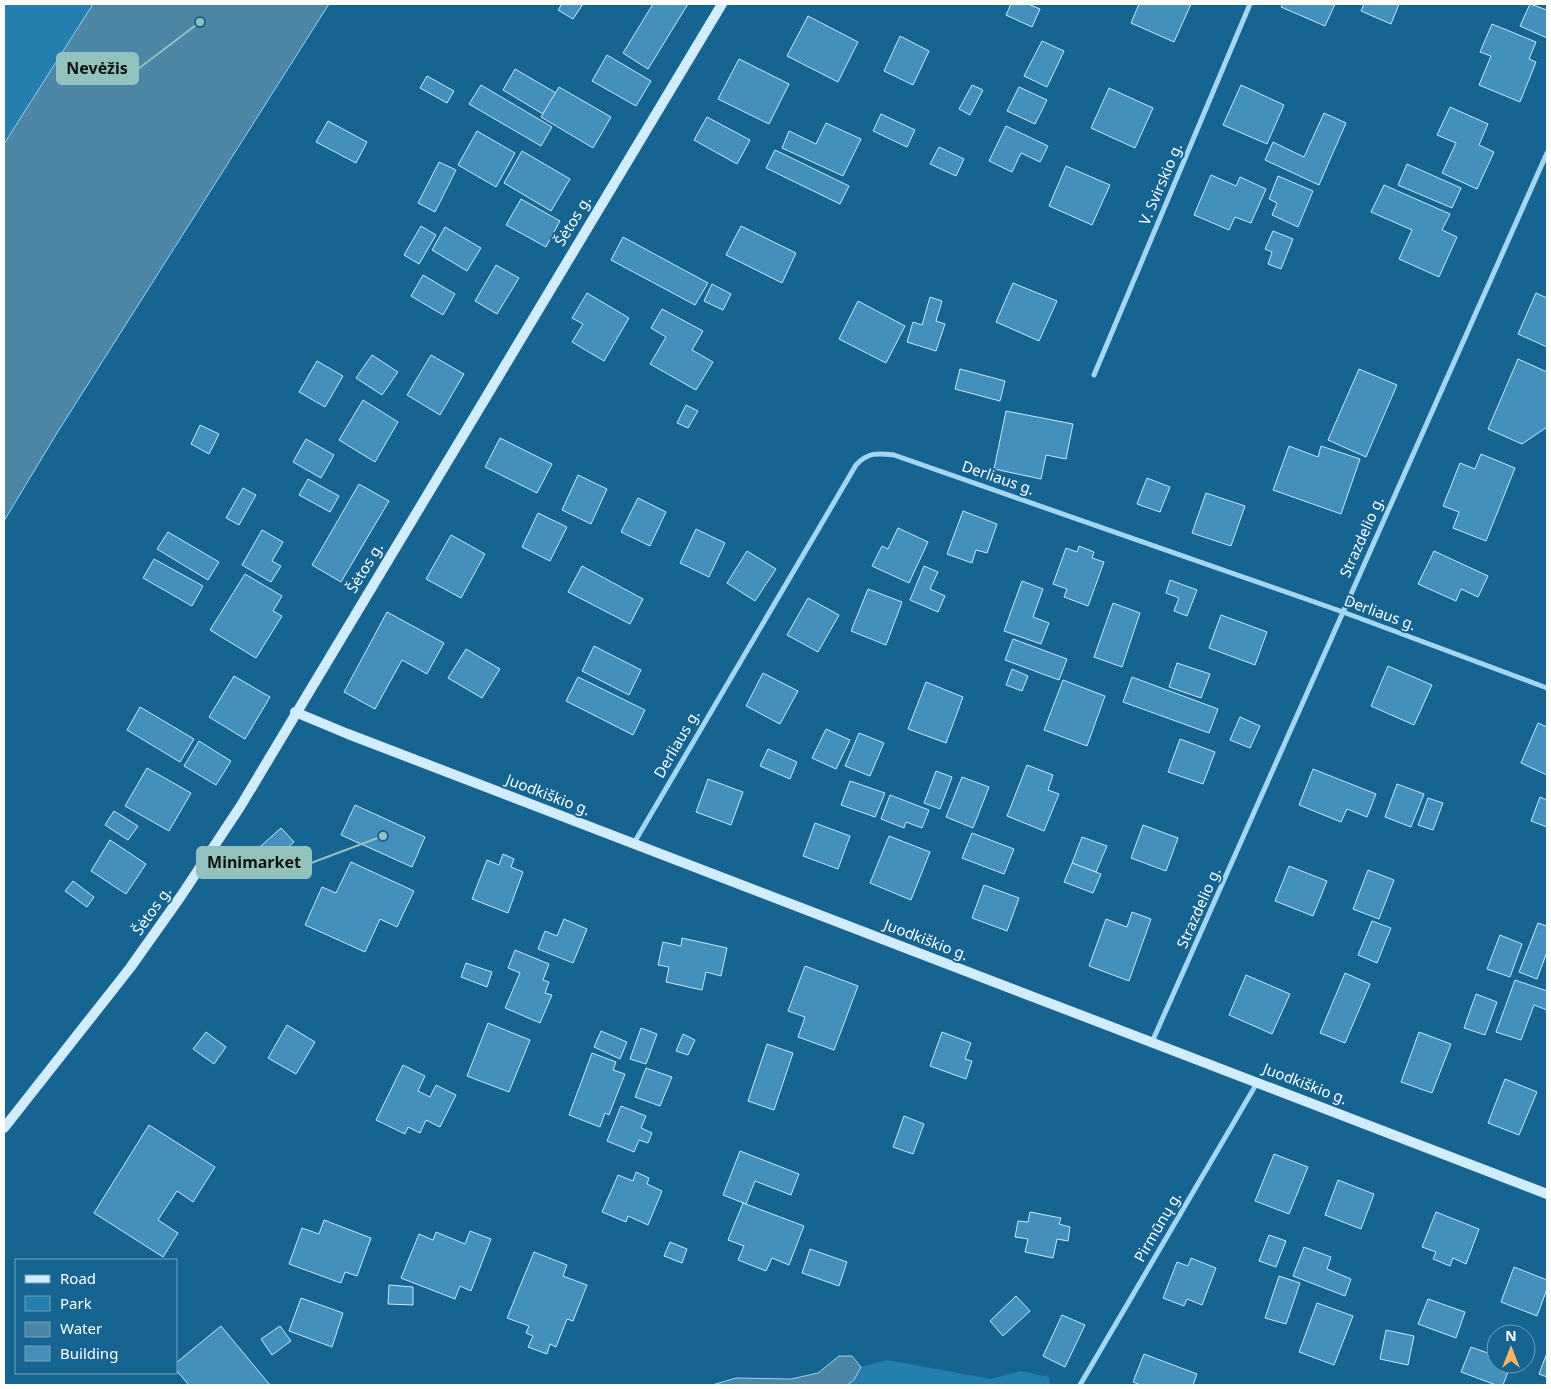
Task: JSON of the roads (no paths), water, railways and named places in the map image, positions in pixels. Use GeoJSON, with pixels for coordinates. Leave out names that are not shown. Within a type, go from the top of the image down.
{"type":"FeatureCollection","features":[{"type":"Feature","properties":{"kind":"street","name":"Šėtos g."},"geometry":{"type":"LineString","coordinates":[[4,1128],[130,968],[240,807],[295,712],[722,4]]}},
{"type":"Feature","properties":{"kind":"street","name":"V. Svirskio g."},"geometry":{"type":"LineString","coordinates":[[1094,375],[1250,4]]}},
{"type":"Feature","properties":{"kind":"street","name":"Strazdelio g."},"geometry":{"type":"LineString","coordinates":[[1152,1042],[1547,153]]}},
{"type":"Feature","properties":{"kind":"street","name":"Derliaus g."},"geometry":{"type":"LineString","coordinates":[[634,844],[856,465],[864,456],[875,452],[894,455],[1343,612],[1547,688]]}},
{"type":"Feature","properties":{"kind":"street","name":"Juodkiškio g."},"geometry":{"type":"LineString","coordinates":[[295,712],[357,738],[1547,1194]]}},
{"type":"Feature","properties":{"kind":"street","name":"Pirmūnų g."},"geometry":{"type":"LineString","coordinates":[[1080,1385],[1257,1082]]}},
{"type":"Feature","properties":{"kind":"water"},"geometry":{"type":"Polygon","coordinates":[[[93,4],[329,4],[57,433],[4,521],[4,144],[93,4]]]}},
{"type":"Feature","properties":{"kind":"water"},"geometry":{"type":"Polygon","coordinates":[[[839,1356],[852,1356],[861,1367],[854,1380],[847,1385],[712,1385],[736,1378],[791,1379],[818,1373],[839,1356]]]}},
{"type":"Feature","properties":{"kind":"place","name":"Nevėžis"},"geometry":{"type":"Point","coordinates":[200,22]}},
{"type":"Feature","properties":{"kind":"place","name":"Minimarket"},"geometry":{"type":"Point","coordinates":[383,836]}}]}
